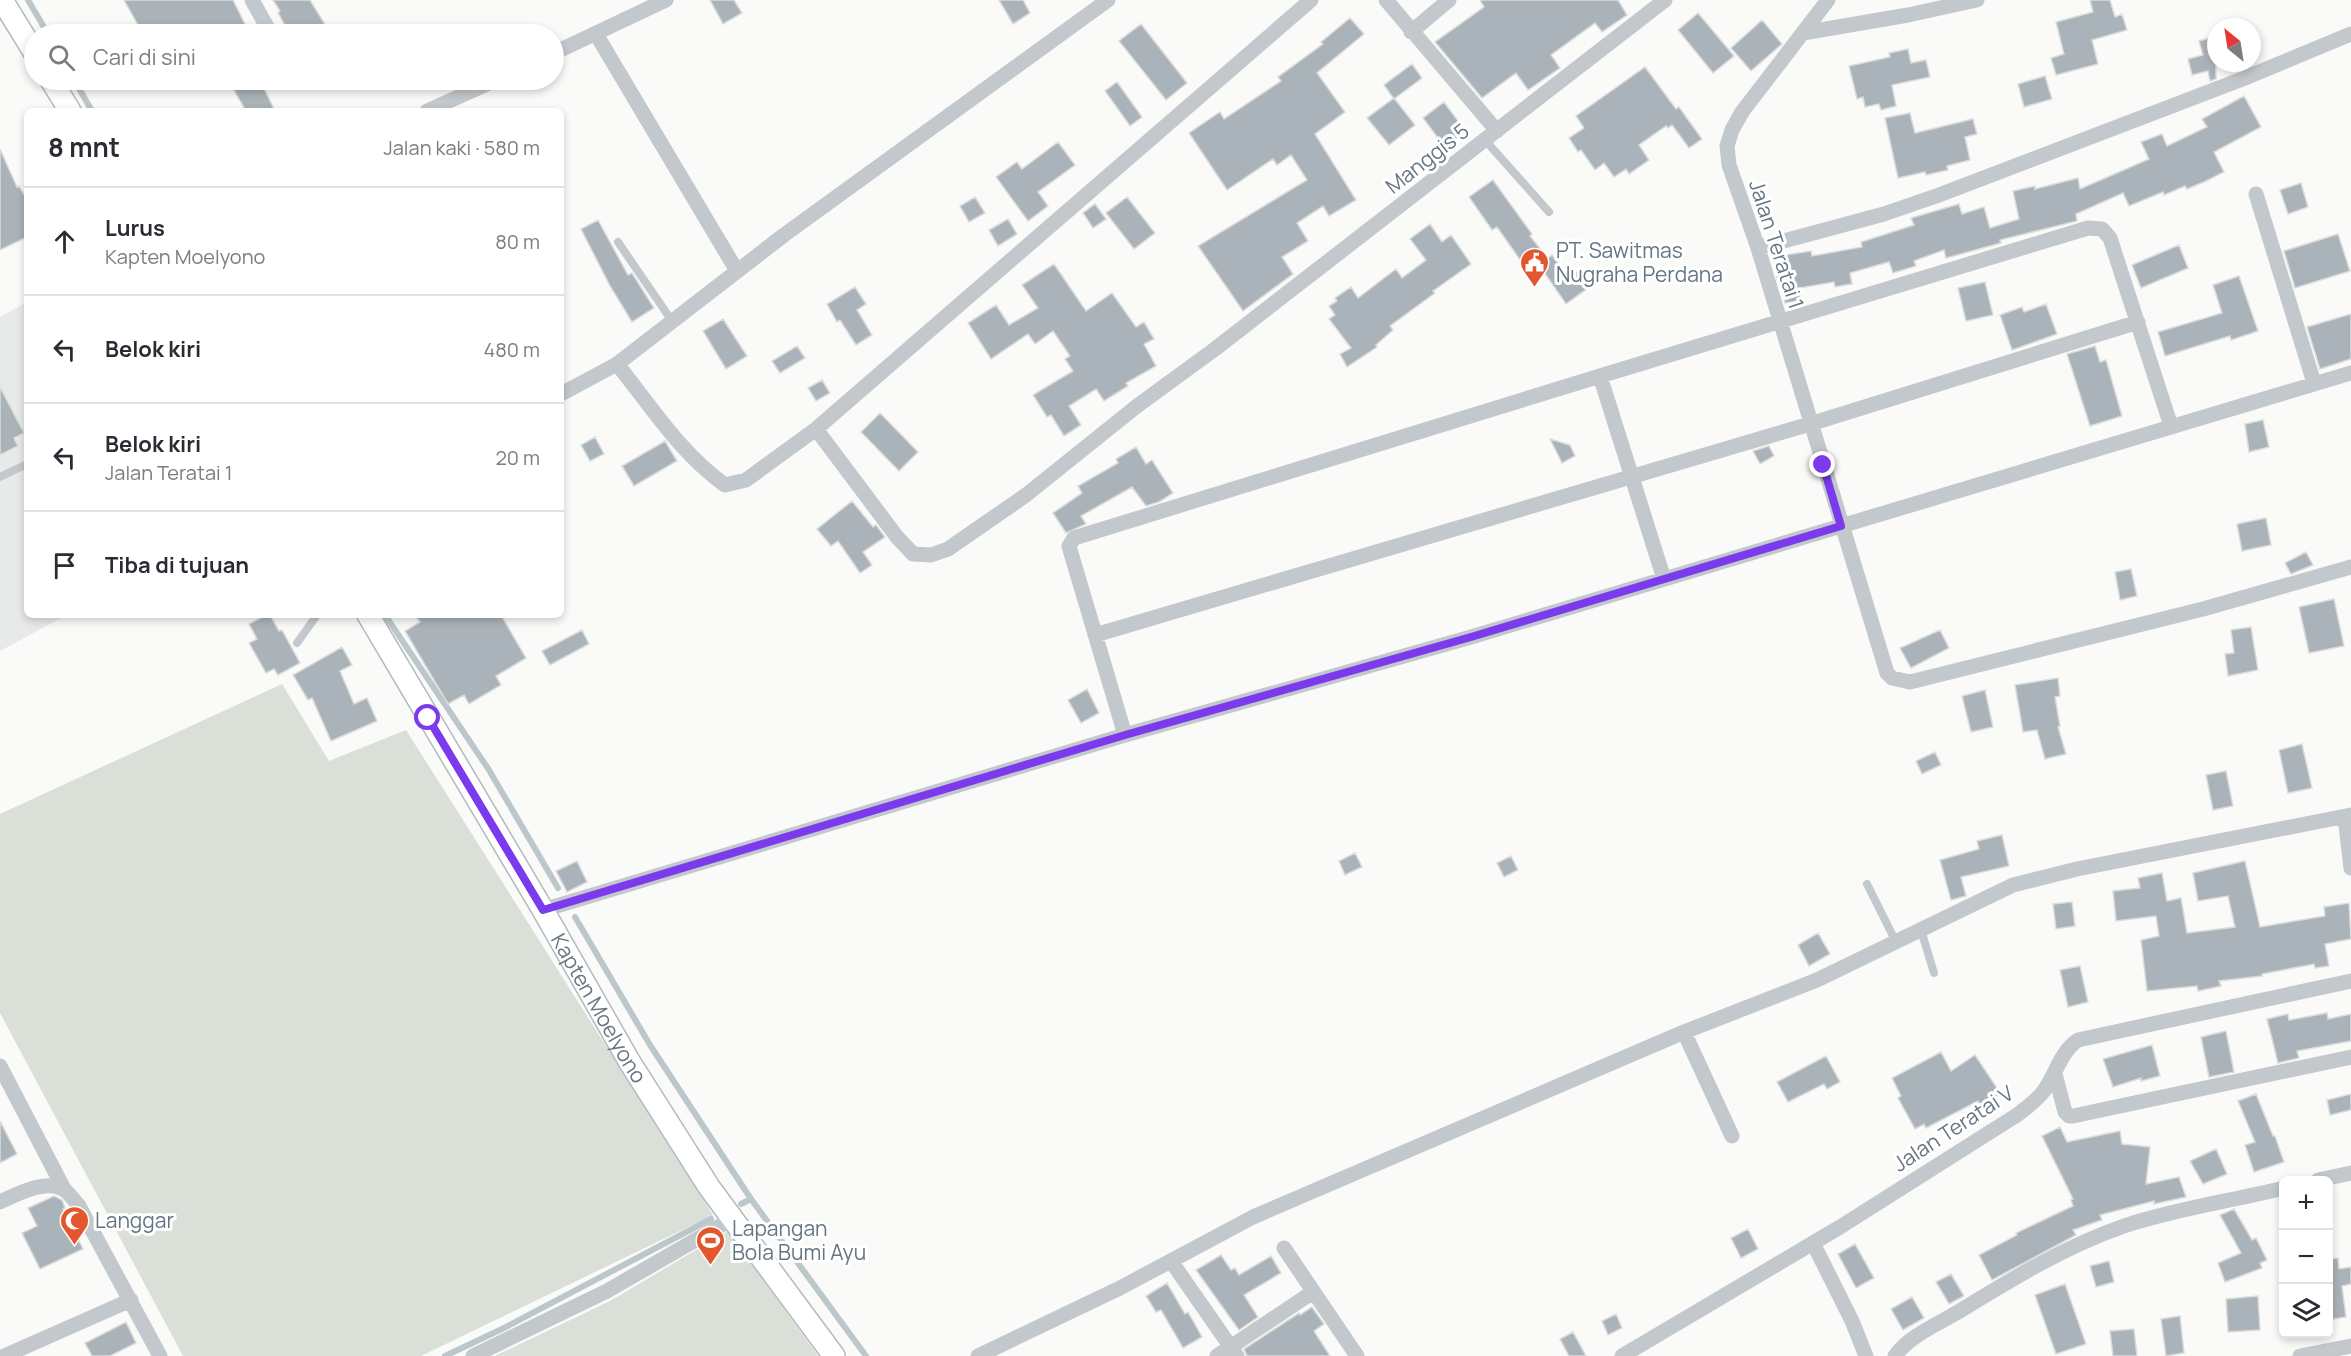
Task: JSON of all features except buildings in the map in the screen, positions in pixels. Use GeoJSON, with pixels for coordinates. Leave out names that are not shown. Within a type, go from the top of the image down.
{"type":"FeatureCollection","features":[{"type":"Feature","properties":{"kind":"street"},"geometry":{"type":"LineString","coordinates":[[252,0],[265,24]]}},
{"type":"Feature","properties":{"kind":"street"},"geometry":{"type":"LineString","coordinates":[[564,48],[666,0]]}},
{"type":"Feature","properties":{"kind":"street"},"geometry":{"type":"LineString","coordinates":[[564,392],[617,364],[737,271],[1107,0]]}},
{"type":"Feature","properties":{"kind":"street"},"geometry":{"type":"LineString","coordinates":[[617,364],[687,452],[708,474],[725,485],[746,480],[816,429],[1311,0]]}},
{"type":"Feature","properties":{"kind":"street"},"geometry":{"type":"LineString","coordinates":[[1386,0],[1491,135]]}},
{"type":"Feature","properties":{"kind":"street"},"geometry":{"type":"LineString","coordinates":[[1411,32],[1449,0]]}},
{"type":"Feature","properties":{"kind":"street","name":"Manggis 5"},"geometry":{"type":"LineString","coordinates":[[816,429],[897,537],[913,554],[931,555],[948,549],[1018,502],[1137,406],[1215,349],[1665,0]]}},
{"type":"Feature","properties":{"kind":"street","name":"Jalan Teratai 1"},"geometry":{"type":"LineString","coordinates":[[1828,0],[1742,112],[1726,146],[1735,184],[1758,248],[1884,667],[1892,678],[1904,682],[1921,679],[2203,609],[2351,567]]}},
{"type":"Feature","properties":{"kind":"street"},"geometry":{"type":"LineString","coordinates":[[1803,33],[1908,15],[1977,0]]}},
{"type":"Feature","properties":{"kind":"street"},"geometry":{"type":"LineString","coordinates":[[3,6],[24,37]]}},
{"type":"Feature","properties":{"kind":"street"},"geometry":{"type":"LineString","coordinates":[[596,34],[737,271]]}},
{"type":"Feature","properties":{"kind":"street"},"geometry":{"type":"LineString","coordinates":[[1758,248],[1884,214],[1939,195],[2246,78],[2351,34]]}},
{"type":"Feature","properties":{"kind":"street"},"geometry":{"type":"LineString","coordinates":[[57,90],[68,108]]}},
{"type":"Feature","properties":{"kind":"street"},"geometry":{"type":"LineString","coordinates":[[452,106],[479,90]]}},
{"type":"Feature","properties":{"kind":"street"},"geometry":{"type":"LineString","coordinates":[[2256,194],[2314,384]]}},
{"type":"Feature","properties":{"kind":"street"},"geometry":{"type":"LineString","coordinates":[[1125,735],[1071,553],[1070,542],[1074,538],[1600,376],[2096,227],[2106,232],[2110,238],[2171,426]]}},
{"type":"Feature","properties":{"kind":"street"},"geometry":{"type":"LineString","coordinates":[[1095,635],[1810,424],[2138,322]]}},
{"type":"Feature","properties":{"kind":"street"},"geometry":{"type":"LineString","coordinates":[[543,910],[1125,735],[1471,637],[2351,373]]}},
{"type":"Feature","properties":{"kind":"street"},"geometry":{"type":"LineString","coordinates":[[1600,376],[1664,579]]}},
{"type":"Feature","properties":{"kind":"street","name":"Kapten Moelyono"},"geometry":{"type":"LineString","coordinates":[[370,618],[543,910],[629,1061],[709,1187],[834,1356]]}},
{"type":"Feature","properties":{"kind":"street"},"geometry":{"type":"LineString","coordinates":[[978,1356],[1171,1261],[1253,1217],[1684,1032],[1817,980],[2013,885],[2028,880],[2348,816],[2351,868]]}},
{"type":"Feature","properties":{"kind":"street","name":"Jalan Teratai V"},"geometry":{"type":"LineString","coordinates":[[1622,1356],[1813,1243],[2017,1115],[2042,1094],[2070,1046],[2078,1040],[2351,981]]}},
{"type":"Feature","properties":{"kind":"street"},"geometry":{"type":"LineString","coordinates":[[1684,1032],[1732,1136]]}},
{"type":"Feature","properties":{"kind":"street"},"geometry":{"type":"LineString","coordinates":[[2055,1074],[2065,1112],[2073,1116],[2351,1057]]}},
{"type":"Feature","properties":{"kind":"street"},"geometry":{"type":"LineString","coordinates":[[0,1066],[64,1189],[79,1206],[160,1356]]}},
{"type":"Feature","properties":{"kind":"street"},"geometry":{"type":"LineString","coordinates":[[2333,1177],[2351,1173]]}},
{"type":"Feature","properties":{"kind":"street"},"geometry":{"type":"LineString","coordinates":[[0,1202],[23,1191],[46,1186],[64,1189]]}},
{"type":"Feature","properties":{"kind":"street"},"geometry":{"type":"LineString","coordinates":[[1895,1356],[1907,1344],[1978,1300],[2062,1254],[2104,1235],[2139,1222],[2279,1189]]}},
{"type":"Feature","properties":{"kind":"street"},"geometry":{"type":"LineString","coordinates":[[473,1356],[607,1291],[732,1219]]}},
{"type":"Feature","properties":{"kind":"street"},"geometry":{"type":"LineString","coordinates":[[1813,1243],[1852,1321],[1866,1356]]}},
{"type":"Feature","properties":{"kind":"street"},"geometry":{"type":"LineString","coordinates":[[1284,1248],[1357,1356]]}},
{"type":"Feature","properties":{"kind":"street"},"geometry":{"type":"LineString","coordinates":[[1171,1261],[1234,1351]]}},
{"type":"Feature","properties":{"kind":"street"},"geometry":{"type":"LineString","coordinates":[[1217,1356],[1234,1351],[1313,1292]]}},
{"type":"Feature","properties":{"kind":"street"},"geometry":{"type":"LineString","coordinates":[[4,1356],[131,1300]]}},
{"type":"Feature","properties":{"kind":"street"},"geometry":{"type":"LineString","coordinates":[[2300,1356],[2351,1346]]}},
{"type":"Feature","properties":{"kind":"lane"},"geometry":{"type":"LineString","coordinates":[[1491,135],[1549,212]]}},
{"type":"Feature","properties":{"kind":"lane"},"geometry":{"type":"LineString","coordinates":[[618,242],[672,321]]}},
{"type":"Feature","properties":{"kind":"lane"},"geometry":{"type":"LineString","coordinates":[[0,477],[24,465]]}},
{"type":"Feature","properties":{"kind":"lane"},"geometry":{"type":"LineString","coordinates":[[297,643],[315,618]]}},
{"type":"Feature","properties":{"kind":"lane"},"geometry":{"type":"LineString","coordinates":[[1867,884],[1896,942]]}},
{"type":"Feature","properties":{"kind":"lane"},"geometry":{"type":"LineString","coordinates":[[1921,930],[1934,973]]}},
{"type":"Feature","properties":{"kind":"shaded area"},"geometry":{"type":"Polygon","coordinates":[[[24,304],[24,618],[61,618],[0,651],[0,317],[24,304]]]}},
{"type":"Feature","properties":{"kind":"shaded area"},"geometry":{"type":"Polygon","coordinates":[[[282,684],[329,761],[406,730],[713,1215],[421,1356],[183,1356],[0,1013],[0,814],[282,684]]]}},
{"type":"Feature","properties":{"kind":"shaded area","name":"Lapangan Bola Bumi Ayu"},"geometry":{"type":"Polygon","coordinates":[[[728,1231],[818,1356],[495,1356],[610,1301],[728,1231]]]}},
{"type":"Feature","properties":{"kind":"waterway"},"geometry":{"type":"LineString","coordinates":[[28,0],[42,24]]}},
{"type":"Feature","properties":{"kind":"waterway"},"geometry":{"type":"LineString","coordinates":[[80,90],[90,108]]}},
{"type":"Feature","properties":{"kind":"waterway"},"geometry":{"type":"LineString","coordinates":[[387,618],[489,770],[558,888]]}},
{"type":"Feature","properties":{"kind":"waterway"},"geometry":{"type":"LineString","coordinates":[[575,917],[650,1045],[751,1199],[866,1356]]}},
{"type":"Feature","properties":{"kind":"waterway"},"geometry":{"type":"LineString","coordinates":[[741,1204],[751,1199]]}},
{"type":"Feature","properties":{"kind":"waterway"},"geometry":{"type":"LineString","coordinates":[[445,1356],[504,1328],[711,1219]]}},
{"type":"Feature","properties":{"kind":"place","name":"PT. Sawitmas Nugraha Perdana"},"geometry":{"type":"Point","coordinates":[1535,288]}},
{"type":"Feature","properties":{"kind":"place","name":"Langgar"},"geometry":{"type":"Point","coordinates":[74,1246]}},
{"type":"Feature","properties":{"kind":"place","name":"Lapangan Bola Bumi Ayu"},"geometry":{"type":"Point","coordinates":[711,1266]}},
{"type":"Feature","properties":{"kind":"route"},"geometry":{"type":"LineString","coordinates":[[428,718],[543,910],[616,886],[1125,735],[1471,637],[1841,526],[1823,465]]}}]}
